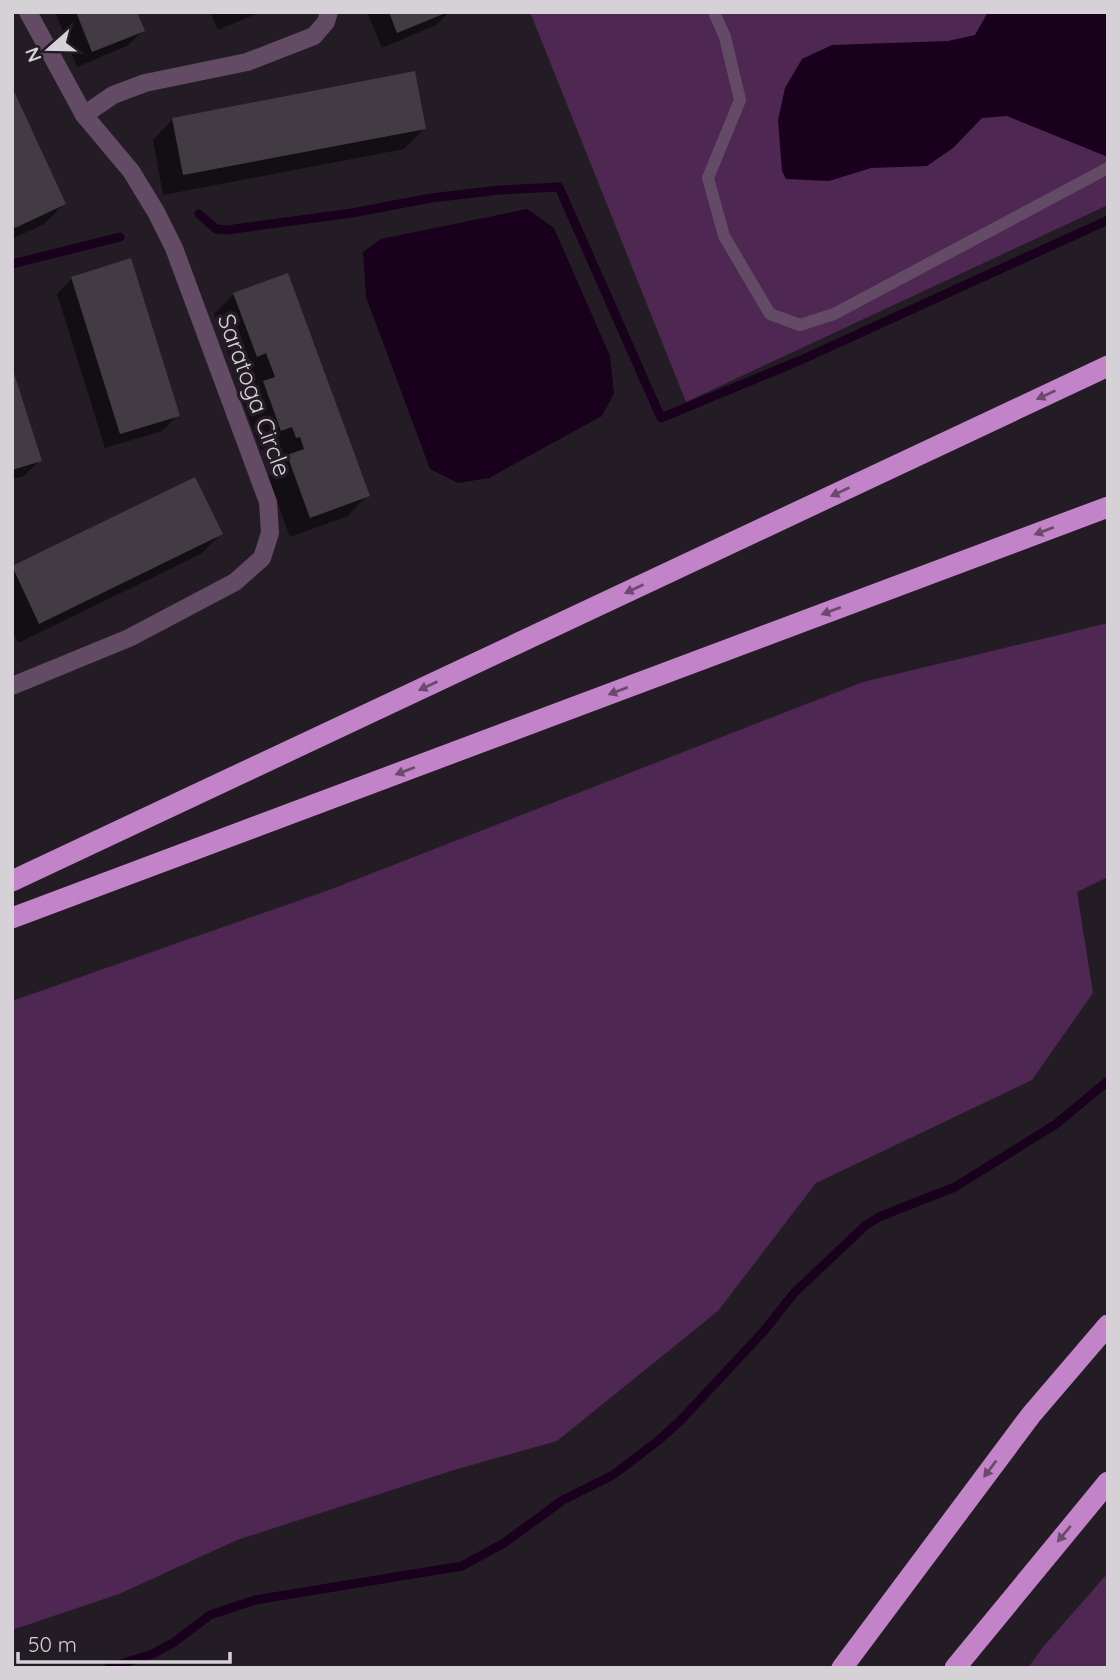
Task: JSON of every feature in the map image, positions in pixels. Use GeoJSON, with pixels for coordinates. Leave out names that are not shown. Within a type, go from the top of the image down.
{"type":"FeatureCollection","features":[{"type":"Feature","properties":{"kind":"highway"},"geometry":{"type":"LineString","coordinates":[[12,881],[1108,366]]}},
{"type":"Feature","properties":{"kind":"highway"},"geometry":{"type":"LineString","coordinates":[[12,918],[1108,507]]}},
{"type":"Feature","properties":{"kind":"highway"},"geometry":{"type":"LineString","coordinates":[[842,1668],[1031,1415],[1108,1325]]}},
{"type":"Feature","properties":{"kind":"highway"},"geometry":{"type":"LineString","coordinates":[[1031,1415],[1108,1340]]}},
{"type":"Feature","properties":{"kind":"highway"},"geometry":{"type":"LineString","coordinates":[[956,1668],[1108,1482]]}},
{"type":"Feature","properties":{"kind":"street","name":"Saratoga Circle"},"geometry":{"type":"LineString","coordinates":[[12,686],[130,638],[235,582],[262,558],[270,533],[268,502],[174,248],[131,171],[83,115],[28,12]]}},
{"type":"Feature","properties":{"kind":"street"},"geometry":{"type":"LineString","coordinates":[[83,115],[113,95],[145,83],[247,62],[314,36],[326,22],[329,12]]}},
{"type":"Feature","properties":{"kind":"lane"},"geometry":{"type":"LineString","coordinates":[[715,12],[725,37],[740,100],[708,178],[724,236],[770,314],[800,325],[834,313],[1108,168]]}},
{"type":"Feature","properties":{"kind":"shaded area"},"geometry":{"type":"Polygon","coordinates":[[[530,12],[1108,12],[1108,205],[686,402],[530,12]]]}},
{"type":"Feature","properties":{"kind":"shaded area"},"geometry":{"type":"Polygon","coordinates":[[[988,12],[1108,12],[1108,157],[1007,116],[982,118],[953,148],[927,166],[871,168],[829,181],[786,179],[782,171],[778,120],[785,88],[802,59],[832,45],[948,41],[975,35],[988,12]]]}},
{"type":"Feature","properties":{"kind":"shaded area"},"geometry":{"type":"Polygon","coordinates":[[[527,209],[554,228],[610,356],[614,393],[602,416],[489,478],[458,483],[430,469],[366,297],[363,252],[381,239],[527,209]]]}},
{"type":"Feature","properties":{"kind":"shaded area"},"geometry":{"type":"Polygon","coordinates":[[[1108,623],[1108,877],[1077,892],[1093,993],[1032,1080],[816,1183],[718,1311],[557,1441],[454,1470],[237,1540],[119,1594],[12,1630],[12,1001],[329,890],[863,682],[1108,623]]]}},
{"type":"Feature","properties":{"kind":"shaded area"},"geometry":{"type":"Polygon","coordinates":[[[1108,1573],[1108,1668],[1028,1668],[1043,1647],[1108,1573]]]}},
{"type":"Feature","properties":{"kind":"building"},"geometry":{"type":"Polygon","coordinates":[[[76,12],[137,12],[145,31],[92,52],[76,12]]]}},
{"type":"Feature","properties":{"kind":"building"},"geometry":{"type":"Polygon","coordinates":[[[389,12],[448,12],[397,33],[389,12]]]}},
{"type":"Feature","properties":{"kind":"building"},"geometry":{"type":"Polygon","coordinates":[[[415,71],[426,129],[183,175],[172,118],[415,71]]]}},
{"type":"Feature","properties":{"kind":"building"},"geometry":{"type":"Polygon","coordinates":[[[12,87],[66,204],[15,228],[12,222],[12,87]]]}},
{"type":"Feature","properties":{"kind":"building"},"geometry":{"type":"Polygon","coordinates":[[[131,258],[180,416],[120,434],[71,277],[131,258]]]}},
{"type":"Feature","properties":{"kind":"building"},"geometry":{"type":"Polygon","coordinates":[[[288,273],[370,496],[310,518],[287,455],[304,449],[300,437],[296,438],[292,427],[281,431],[263,381],[275,377],[266,353],[257,357],[233,293],[288,273]]]}},
{"type":"Feature","properties":{"kind":"building"},"geometry":{"type":"Polygon","coordinates":[[[12,367],[42,461],[12,470],[12,367]]]}},
{"type":"Feature","properties":{"kind":"building"},"geometry":{"type":"Polygon","coordinates":[[[195,477],[223,534],[39,624],[12,566],[195,477]]]}},
{"type":"Feature","properties":{"kind":"waterway"},"geometry":{"type":"LineString","coordinates":[[199,214],[216,229],[227,230],[352,213],[431,198],[559,187],[661,418],[801,360],[1108,220]]}},
{"type":"Feature","properties":{"kind":"waterway"},"geometry":{"type":"LineString","coordinates":[[12,264],[120,237]]}},
{"type":"Feature","properties":{"kind":"waterway"},"geometry":{"type":"LineString","coordinates":[[108,1668],[152,1654],[173,1643],[210,1615],[255,1600],[462,1566],[504,1543],[563,1500],[613,1475],[659,1440],[764,1331],[794,1293],[866,1225],[881,1216],[955,1187],[1056,1124],[1108,1081]]}}]}
